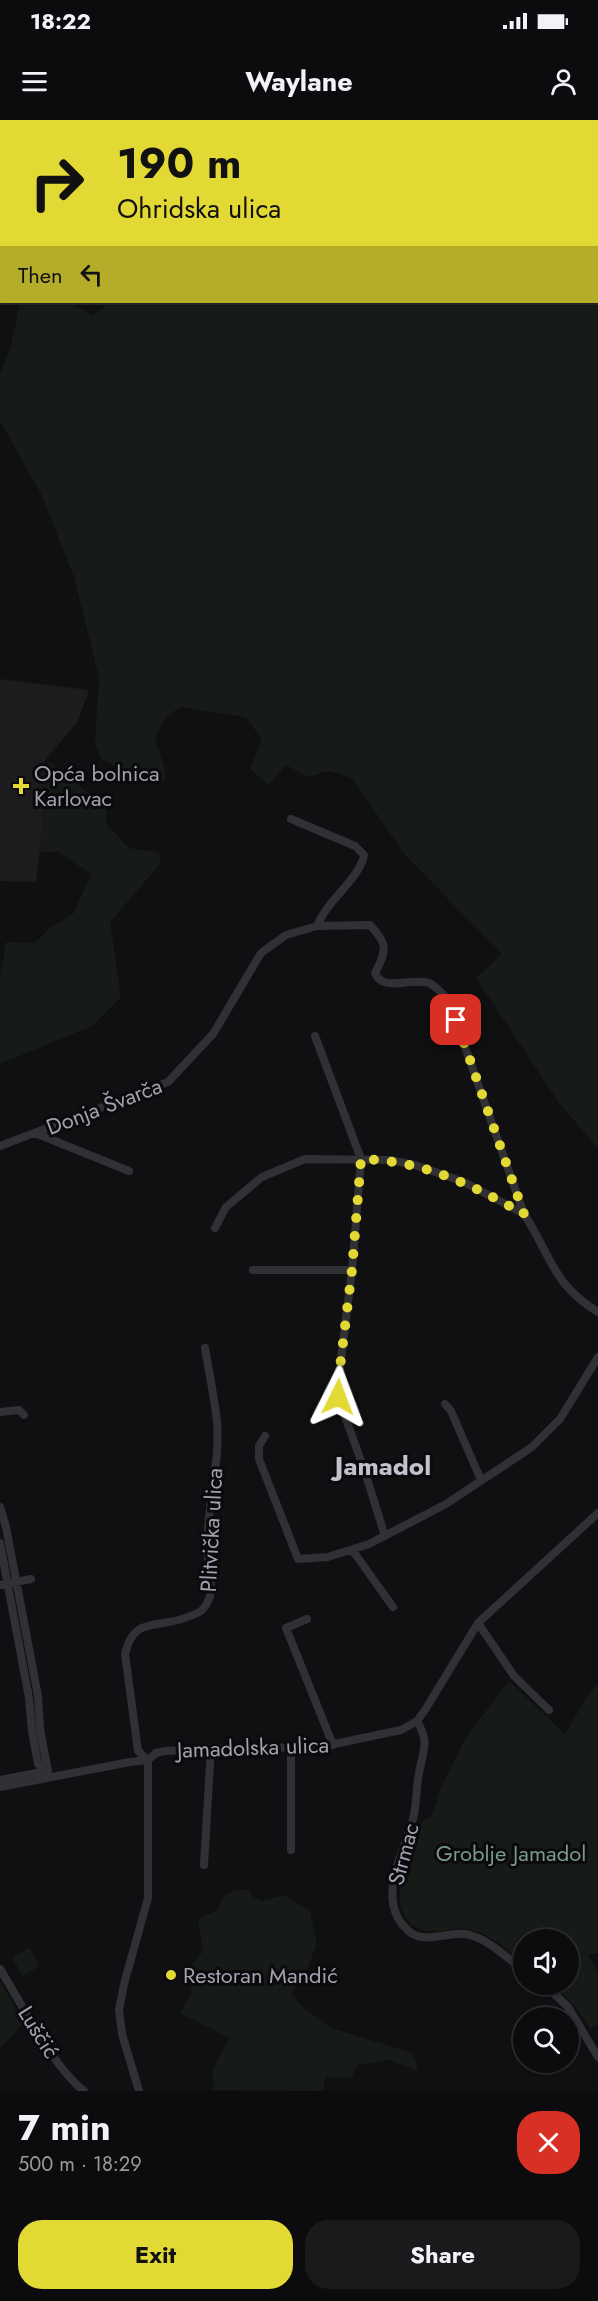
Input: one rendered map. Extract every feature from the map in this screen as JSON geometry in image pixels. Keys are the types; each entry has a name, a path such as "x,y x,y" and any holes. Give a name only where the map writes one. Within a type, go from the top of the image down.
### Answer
{"street":[{"path":"291,819 355,846 364,855 362,866 323,911 317,926"},
{"name":"Donja Švarča","path":"0,1146 168,1082 213,1034 261,953 286,935 317,926 370,925 383,939 384,954 375,973 378,980 386,984 416,980 432,984 448,999 524,1214"},
{"path":"315,1036 361,1159 338,1397 385,1536"},
{"path":"35,1133 129,1172"},
{"path":"215,1228 226,1207 262,1177 305,1159 390,1160 464,1182 524,1214 538,1236 546,1257 558,1277 573,1293 598,1312"},
{"path":"253,1270 352,1270"},
{"name":"Plitvička ulica","path":"148,1760 138,1751 125,1654 128,1639 142,1627 184,1619 201,1611 213,1588 207,1538 208,1512 214,1480 217,1422 205,1348"},
{"path":"265,1436 259,1446 259,1460 298,1559 328,1557 353,1551 446,1504 532,1447 560,1419 598,1357"},
{"path":"445,1404 451,1411 481,1480"},
{"path":"1,1413 19,1410 24,1415"},
{"path":"0,1507 6,1527 38,1696 40,1729 48,1771"},
{"path":"417,1721 478,1623 598,1514"},
{"path":"0,1543 3,1584 29,1698 38,1764 48,1771"},
{"path":"353,1551 393,1607"},
{"path":"3,1584 31,1580"},
{"path":"307,1619 286,1628 333,1745"},
{"path":"478,1623 514,1676 549,1710"},
{"name":"Jamadolska ulica","path":"139,2091 122,2034 119,2010 148,1898 148,1760 156,1753 165,1750 244,1747 315,1748 401,1730 417,1721"},
{"name":"Strmac","path":"417,1721 425,1734 426,1744 413,1817 395,1873 391,1893 393,1909 401,1924 414,1935 465,1934 478,1938 513,1962"},
{"path":"204,1865 210,1748"},
{"path":"291,1749 291,1850"},
{"path":"0,1787 148,1760"},
{"path":"29,1773 38,1764"},
{"path":"0,1780 48,1771 67,1773"},
{"path":"41,1779 48,1771"},
{"name":"Luščić","path":"0,1969 52,2055 67,2075 84,2091"},
{"path":"555,1995 568,2007 598,2057"}],"shaded area":[{"name":"Opća bolnica Karlovac","path":"0,679 89,690 78,721 37,770 46,801 36,882 0,881"}],"green space":[{"path":"20,303 69,303 93,315 110,303 598,303 598,1148 559,1103 476,978 502,954 404,854 352,778 330,771 307,777 286,765 268,785 250,769 262,740 246,717 180,707 166,717 155,738 165,770 165,781 127,773 101,759 95,741 99,678 74,577 41,494 0,421 0,375 11,346"},
{"path":"50,762 106,807 106,823 129,848 159,853 161,863 110,922 121,997 92,1026 0,1064 0,976 6,942 35,943 48,929 73,914 91,874 57,851 40,853 46,801 37,770"},
{"name":"Groblje Jamadol","path":"509,1681 565,1734 588,1695 598,1684 598,1953 588,1955 598,1972 598,2024 591,2029 579,2012 579,2007 575,2007 564,1995 579,1995 579,1929 513,1929 513,1954 497,1942 467,1929 425,1931 420,1929 408,1920 401,1908 402,1879 412,1847 423,1821 432,1816 439,1792 466,1737"},
{"path":"234,1890 250,1890 253,1897 261,1901 285,1895 310,1911 317,1943 307,1970 291,1994 306,2010 331,2028 413,2053 418,2071 389,2060 358,2065 351,2078 326,2077 323,2091 214,2090 212,2070 230,2038 180,2013 191,1993 192,1965 203,1951 198,1919 217,1910 222,1898"},
{"path":"29,1947 40,1966 23,1976 12,1958"},
{"path":"0,1981 24,2022 0,2049"}],"place":[{"name":"Opća bolnica Karlovac","path":"21,786"},
{"name":"Restoran Mandić","path":"171,1975"}],"district":[{"name":"Jamadol","path":"383,1466"}],"route":[{"path":"338,1397 361,1159 390,1160 440,1173 464,1182 524,1214 456,1020"}]}
